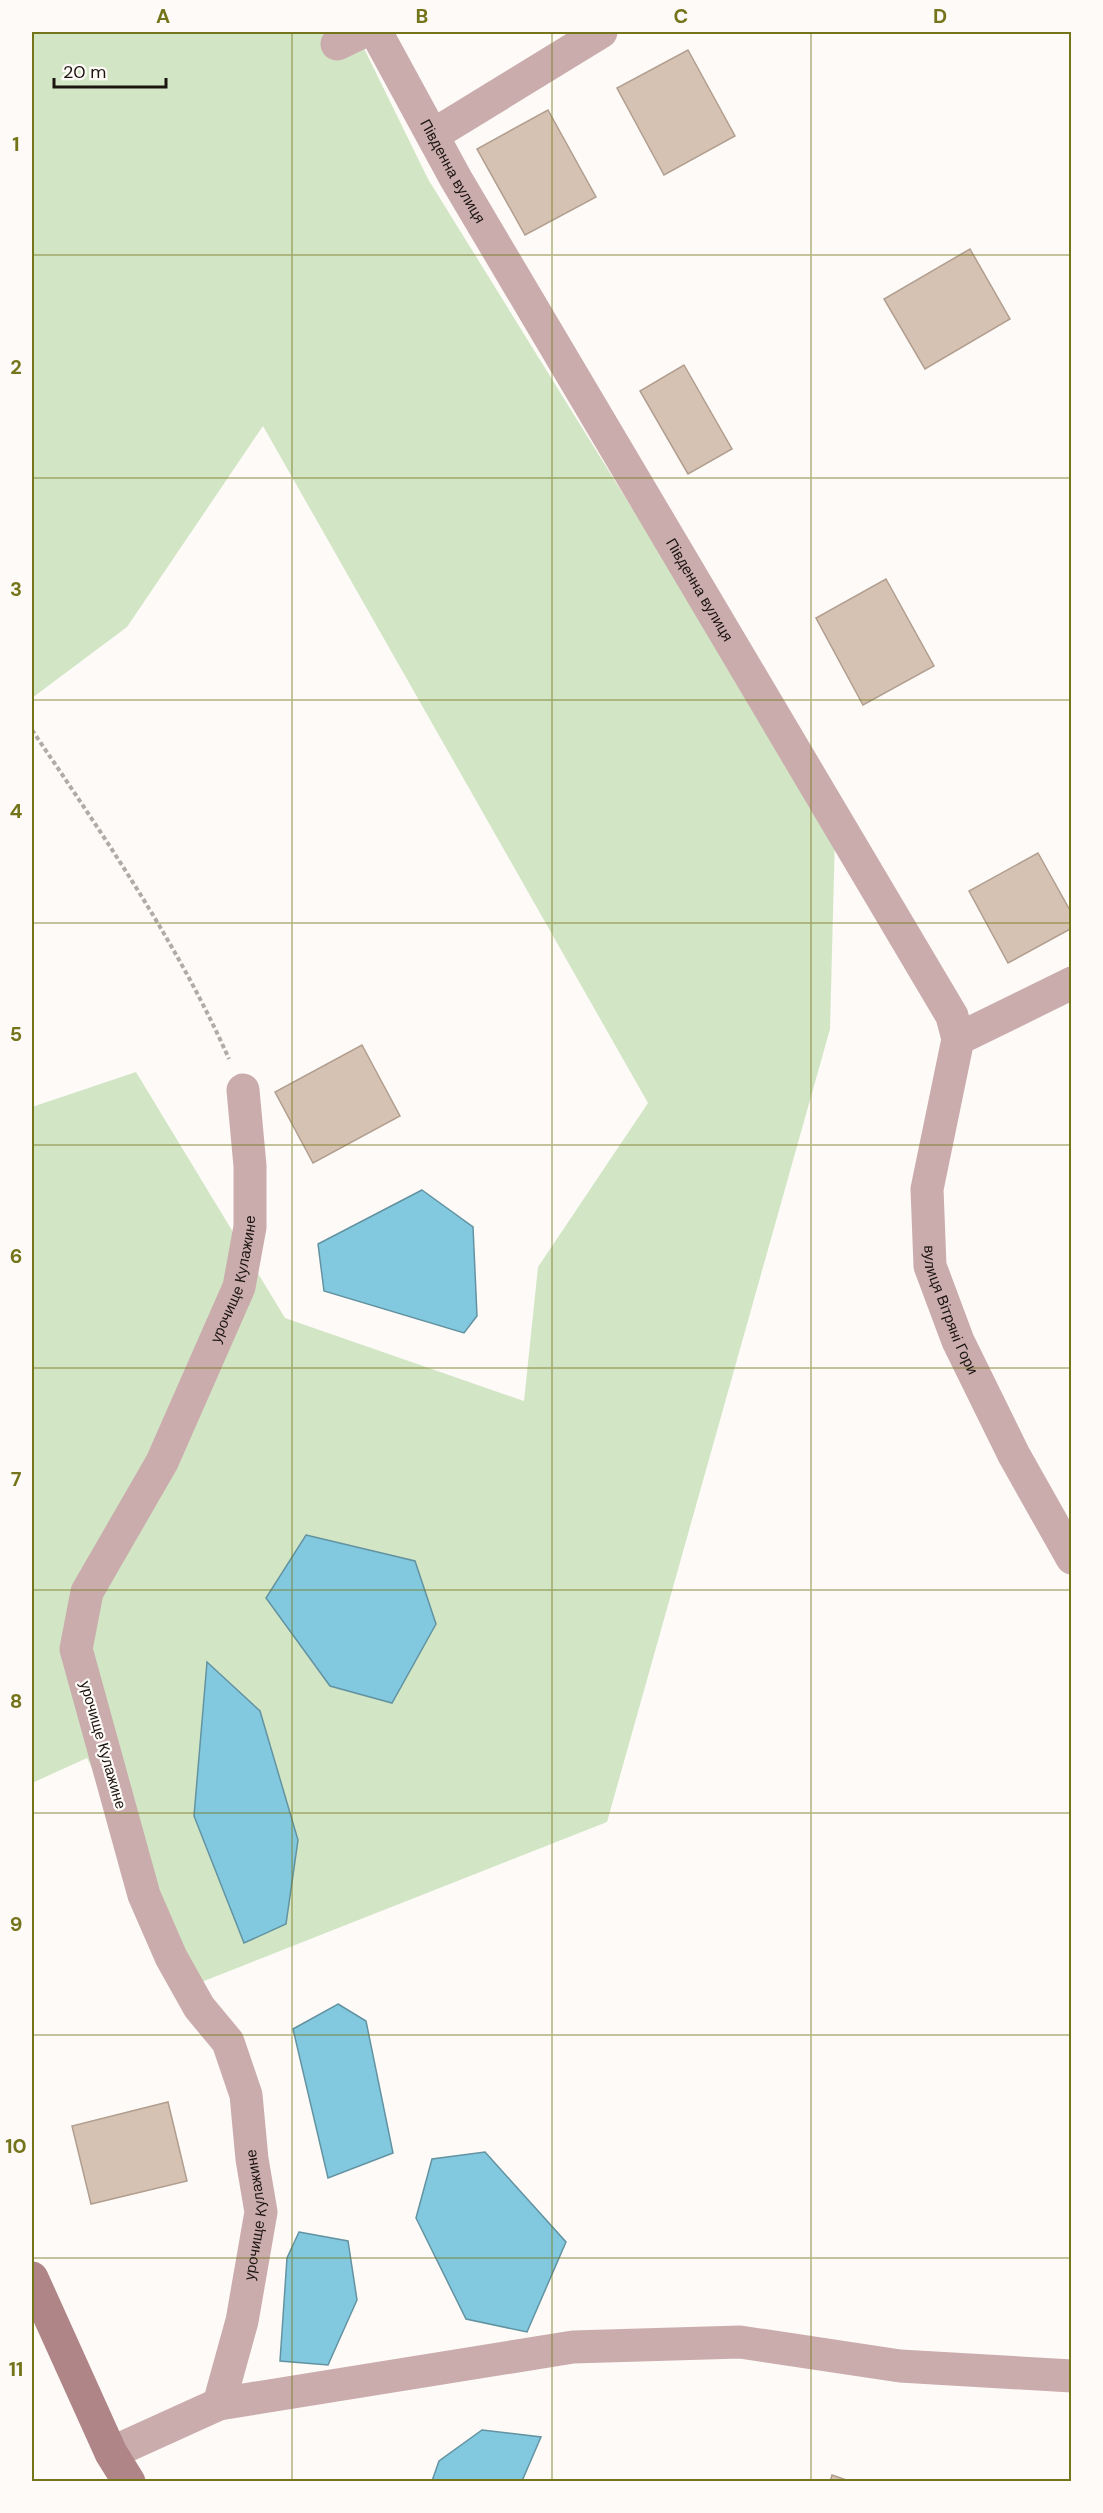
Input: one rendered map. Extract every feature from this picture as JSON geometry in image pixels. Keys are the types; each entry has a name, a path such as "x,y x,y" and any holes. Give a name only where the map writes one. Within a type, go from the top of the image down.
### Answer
{"street":[{"name":"Південна вулиця","path":"376,32 456,179 952,1016 958,1039"},
{"path":"433,135 601,32"},
{"path":"958,1039 1071,983"},
{"name":"вулиця Вітряні Гори","path":"958,1039 927,1189 930,1266 963,1352 1014,1455 1071,1558"},
{"name":"урочище Кулажине","path":"219,2404 242,2321 261,2212 252,2159 246,2095 228,2042 199,2007 171,1958 144,1894 76,1649 87,1592 162,1462 239,1287 250,1227 250,1166 243,1090"},
{"path":"32,2278 111,2453 129,2481"},
{"path":"111,2453 219,2404 573,2347 740,2343 900,2366 1071,2376"}],"path":[{"path":"32,730 86,809 168,941 214,1025 243,1090"}],"green space":[{"path":"32,32 356,32 428,179 835,836 830,1029 607,1822 199,1983 87,1758 32,1783 32,1107 136,1072 285,1318 524,1401 538,1267 648,1103 263,426 127,627 32,698"}],"water":[{"path":"422,1190 473,1227 477,1316 464,1333 324,1291 318,1244"},
{"path":"306,1535 415,1561 436,1624 392,1703 330,1686 266,1598"},
{"path":"207,1662 260,1711 298,1840 286,1924 244,1943 194,1816"},
{"path":"338,2004 366,2021 393,2153 328,2178 293,2029"},
{"path":"485,2152 566,2242 527,2332 466,2319 416,2218 432,2159"},
{"path":"299,2232 348,2241 357,2300 328,2365 280,2361 287,2258"},
{"path":"482,2430 541,2437 522,2481 432,2481 439,2461"}],"building":[{"path":"688,50 735,136 664,175 617,88"},
{"path":"548,110 596,197 525,235 477,149"},
{"path":"970,249 1010,319 925,369 884,299"},
{"path":"684,365 732,449 688,474 640,391"},
{"path":"886,579 934,666 863,705 816,618"},
{"path":"1038,853 1072,914 1072,928 1008,963 969,891"},
{"path":"362,1045 400,1116 313,1163 275,1092"},
{"path":"168,2102 187,2181 91,2204 72,2126"},
{"path":"832,2475 852,2482 830,2482"}]}
